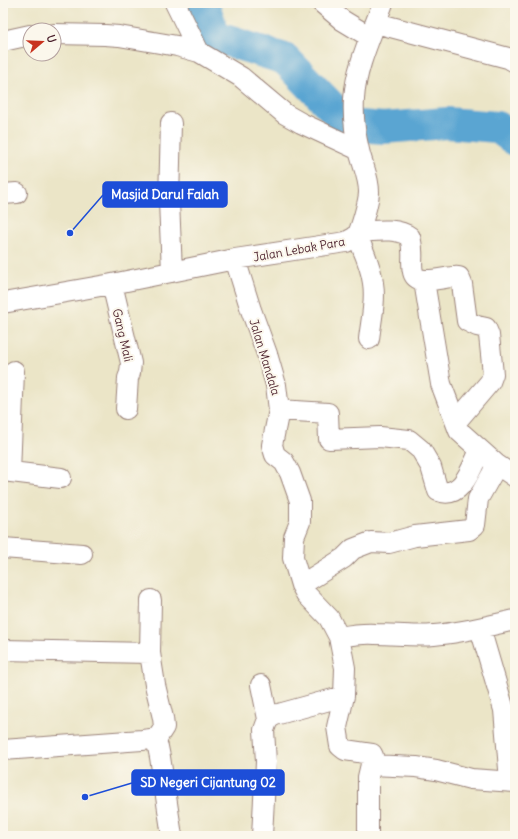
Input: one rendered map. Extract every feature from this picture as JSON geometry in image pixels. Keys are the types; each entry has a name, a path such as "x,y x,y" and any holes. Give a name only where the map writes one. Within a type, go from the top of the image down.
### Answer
{"street":[{"path":"175,3 199,52"},
{"path":"322,3 342,20 373,30 508,58 515,62"},
{"name":"Jalan Lebak Para","path":"3,303 112,284 235,259 346,242 358,234 369,192 368,180 356,132 354,98 357,76 384,3"},
{"path":"62,34 105,34 177,46 199,52 241,78 290,117 336,140 356,132"},
{"path":"3,41 22,37"},
{"path":"171,123 169,201 172,272"},
{"path":"369,339 374,294 373,282 366,255 358,234 383,231 403,232 410,237 413,272 415,277 424,281 454,276 460,277 467,321 477,326 486,328 489,335 493,374 490,382 456,422"},
{"name":"Jalan Mandala","path":"235,259 276,385 279,410 272,445 275,455 284,462 290,473 300,501 300,522 294,537 293,558 301,585 306,594 329,618 339,637 345,668 344,696 337,727 340,746 345,750 372,754 373,758 371,765"},
{"path":"424,281 441,384 459,431 496,464 515,477"},
{"name":"Gang Mali","path":"112,284 131,363 128,378 126,409"},
{"path":"14,371 6,472 61,478"},
{"path":"279,410 328,413 329,439 380,437 409,440 421,450 431,467 438,491 442,492 454,492 459,488 466,478 480,450"},
{"path":"301,585 344,558 353,550 372,542 389,543 415,536 469,530 474,525 478,499 496,464"},
{"path":"3,548 82,554"},
{"path":"151,600 150,653 164,727 156,741 160,757 172,836"},
{"path":"339,637 354,634 409,636 435,635 480,628 515,620"},
{"path":"368,836 367,793 368,777 371,765 416,767 436,770 471,779 513,781 504,710 480,628"},
{"path":"3,650 150,653"},
{"path":"261,685 268,719 264,730 266,762 262,836"},
{"path":"268,719 275,715 344,696"},
{"path":"3,750 151,739 156,741"}],"waterway":[{"path":"203,3 215,37 285,59 349,125 383,128 447,123 497,127 515,140"}],"place":[{"name":"Masjid Darul Falah","path":"70,233"},
{"name":"SD Negeri Cijantung 02","path":"85,797"}]}
